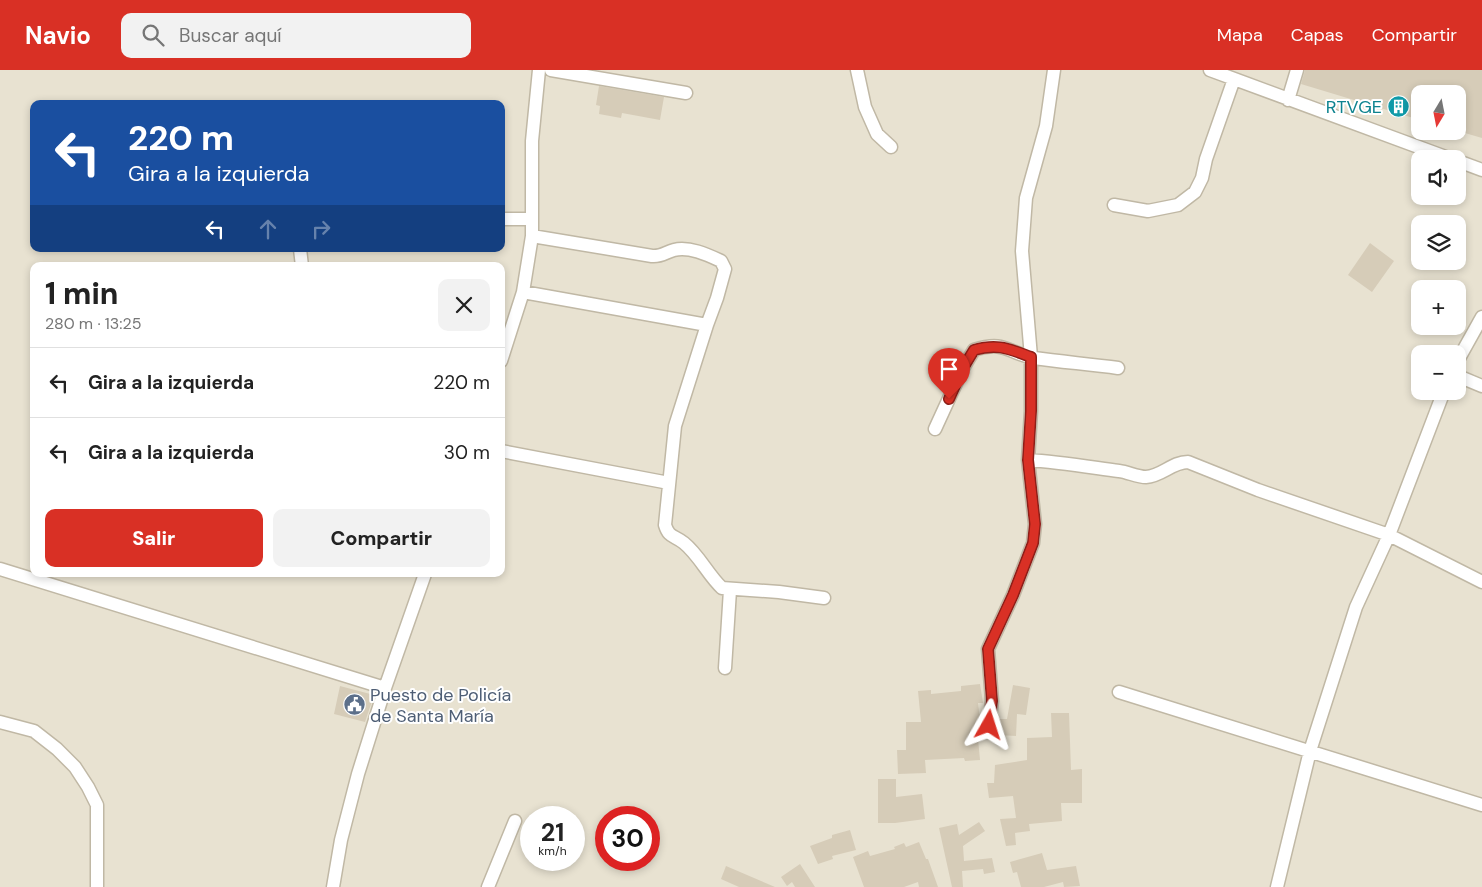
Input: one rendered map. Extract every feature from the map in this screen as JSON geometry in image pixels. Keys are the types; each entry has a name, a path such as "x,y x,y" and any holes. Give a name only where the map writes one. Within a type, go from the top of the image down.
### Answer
{"street":[{"path":"505,348 523,292 532,236 532,141 539,70"},
{"path":"551,70 686,93"},
{"path":"857,70 865,107 876,134 891,147"},
{"path":"989,725 992,701 988,649 1013,595 1033,543 1035,524 1028,460 1031,411 1031,357 1022,251 1030,180 1046,126 1054,70"},
{"path":"1210,70 1426,150"},
{"path":"1288,100 1297,70"},
{"path":"1114,205 1148,211 1178,205 1195,192 1202,178 1206,160 1234,79"},
{"path":"1466,164 1482,170"},
{"path":"505,219 532,219"},
{"path":"532,236 652,256 661,256 678,249 702,253 721,260 725,270 675,426 664,525 667,533 684,543 694,553 712,579 722,588 779,592 824,598"},
{"path":"523,292 707,325"},
{"path":"1466,346 1482,318"},
{"path":"935,429 963,368 974,350 993,346 1006,347 1031,357 1118,368"},
{"path":"1466,379 1482,386"},
{"path":"1277,887 1310,751 1356,607 1389,535 1441,400"},
{"path":"505,452 669,483"},
{"path":"1028,460 1062,462 1144,477 1154,476 1179,462 1188,462 1258,490 1389,535 1482,582"},
{"path":"0,569 385,688"},
{"path":"334,887 341,840 349,808 385,688 424,577"},
{"path":"724,668 730,590"},
{"path":"1119,692 1482,805"},
{"path":"0,722 34,731 57,748 88,787 97,806 97,887"},
{"path":"488,887 515,821"}],"shaded area":[{"path":"0,70 1482,70 1482,887 0,887"}],"building":[{"name":"RTVGE","path":"1305,70 1482,70 1482,138 1466,133 1466,85 1411,85 1411,117 1301,84"},
{"path":"599,86 664,97 660,120 622,113 621,118 599,114 600,106 596,105"},
{"path":"1370,243 1394,261 1372,292 1348,275"},
{"path":"980,684 983,703 978,703 981,727 977,728 980,760 965,761 964,758 925,760 926,773 898,774 897,750 906,750 906,722 921,722 918,691 931,690 931,694 961,691 961,686"},
{"path":"1013,685 1030,688 1026,715 1017,714 1016,736 997,735 998,719 1007,719"},
{"name":"Puesto de Policía de Santa María","path":"340,686 374,695 365,722 334,714"},
{"path":"1051,713 1069,713 1071,770 1082,769 1082,803 1061,803 1062,821 1029,824 1030,831 1015,833 1016,845 1006,846 1000,819 1016,818 1013,796 989,798 987,783 994,783 995,765 1027,760 1027,738 1052,737"},
{"path":"878,779 896,779 896,797 922,794 925,819 878,823"},
{"path":"979,822 985,831 963,846 964,861 992,858 995,872 984,874 983,869 962,871 963,887 952,887 939,828 957,824 959,835"},
{"path":"850,830 856,850 832,856 833,859 818,864 810,846 832,838 832,835"},
{"path":"919,842 926,859 928,859 938,887 919,887 918,882 904,887 864,887 853,857 868,851 870,856 895,849 894,847 904,843 906,847"},
{"path":"1042,853 1047,870 1076,866 1080,886 1064,887 1063,882 1044,887 1021,887 1017,872 1013,873 1010,862"},
{"path":"800,864 815,887 795,887 792,882 787,886 781,877"},
{"path":"726,866 775,887 739,887 721,879"}],"place":[{"name":"RTVGE","path":"1398,107"},
{"name":"Puesto de Policía de Santa María","path":"354,705"}],"route":[{"path":"949,399 963,368 974,350 993,346 1006,347 1031,357 1031,411 1028,460 1035,524 1033,543 1013,595 988,649 992,701 989,725"}]}
